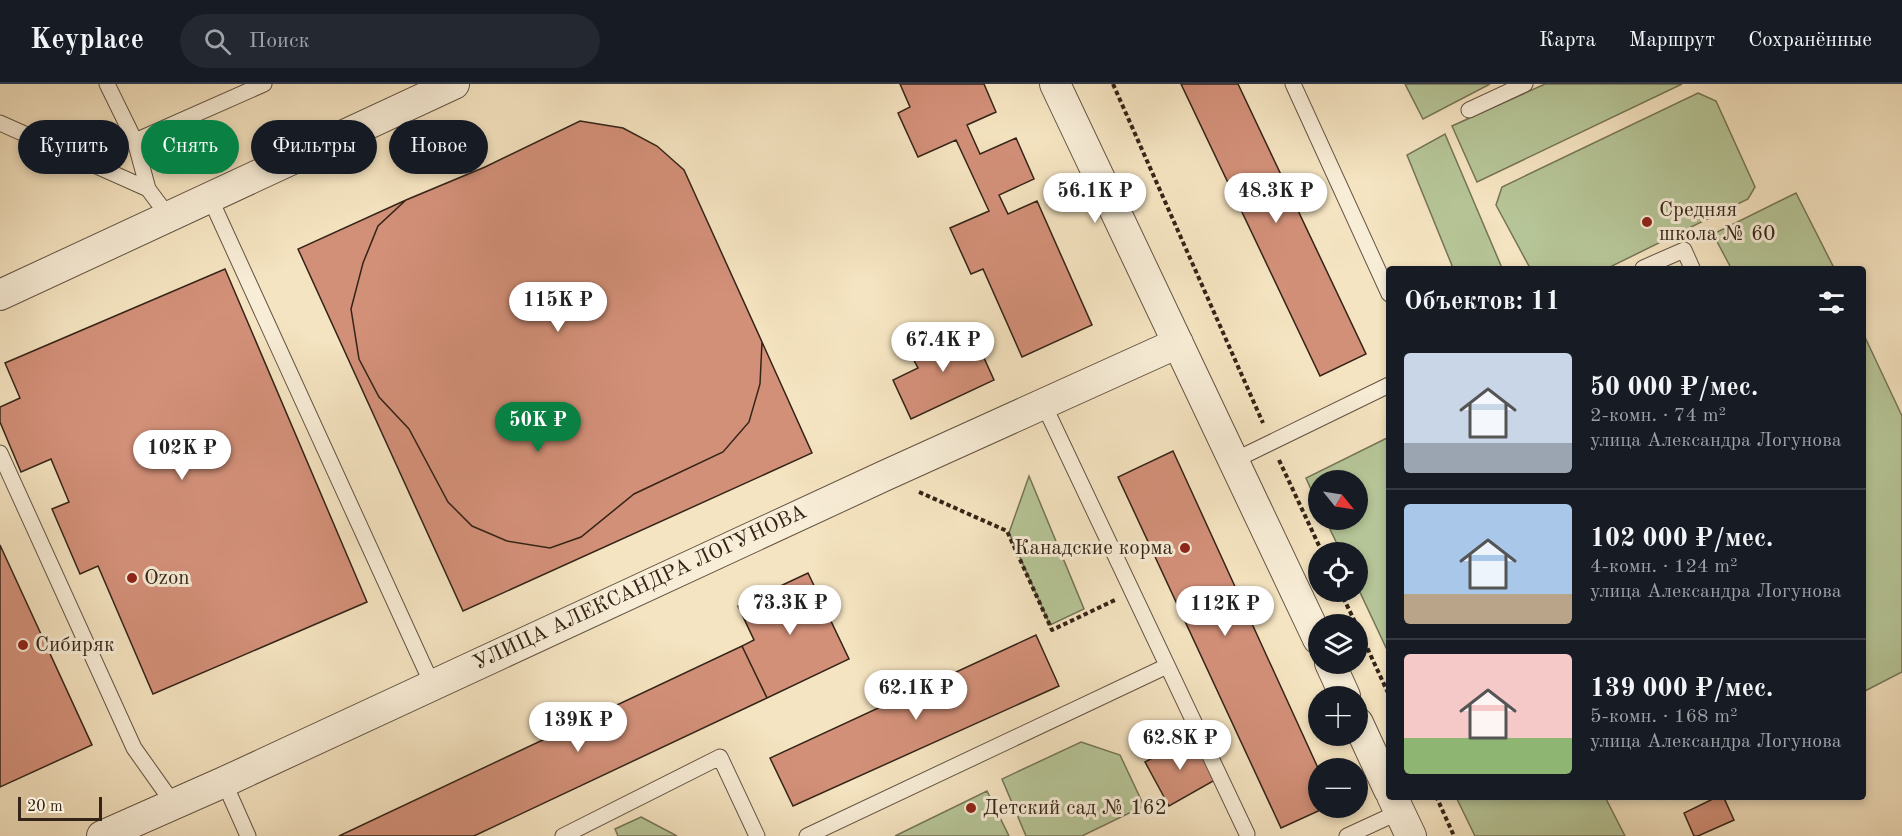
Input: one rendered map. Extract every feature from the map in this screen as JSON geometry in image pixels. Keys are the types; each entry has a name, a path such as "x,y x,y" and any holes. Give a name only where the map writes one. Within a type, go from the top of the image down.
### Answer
{"street":[{"path":"0,296 454,84"},
{"path":"1055,84 1308,617"},
{"name":"УЛИЦА АЛЕКСАНДРА ЛОГУНОВА","path":"102,836 1178,343"},
{"path":"1368,744 1386,783"}],"lane":[{"path":"107,84 135,141 148,189 170,217"},
{"path":"135,141 264,84"},
{"path":"1293,84 1386,287"},
{"path":"1469,110 1525,84"},
{"path":"0,123 148,189"},
{"path":"210,198 432,684"},
{"path":"1648,266 1684,250 1691,266"},
{"path":"1235,460 1386,386"},
{"path":"1043,403 1247,834"},
{"path":"0,453 134,748 173,803"},
{"path":"807,836 1167,666"},
{"path":"562,836 720,757 757,836"},
{"path":"224,782 248,836"},
{"path":"1347,836 1398,809"}],"path":[{"path":"1113,84 1271,443 1317,542"},
{"path":"884,476 1007,531 1052,630 1132,592"},
{"path":"1368,650 1386,689"},
{"path":"1438,800 1454,836"}],"green space":[{"path":"1405,84 1490,84 1423,119"},
{"path":"1545,84 1682,84 1477,182 1452,126"},
{"path":"1698,93 1716,101 1755,187 1748,199 1612,266 1529,266 1496,205 1502,187"},
{"path":"1445,134 1501,266 1452,266 1407,155"},
{"path":"1796,193 1833,266 1730,266 1713,234"},
{"path":"1866,339 1902,416 1902,672 1866,690"},
{"path":"1386,438 1386,648 1365,602 1368,602 1368,542 1336,542 1330,530 1368,530 1368,470 1322,470"},
{"path":"1029,476 1084,609 1050,625 1009,533"},
{"path":"1081,742 1120,755 1144,806 1082,836 1026,836 1002,779"},
{"name":"Детский сад № 162","path":"987,791 1009,836 895,836"},
{"path":"1457,800 1607,800 1625,836 1475,836"},
{"path":"641,817 677,836 618,836 615,829"}],"building":[{"path":"900,84 984,84 996,112 967,125 980,154 1016,138 1034,179 999,195 1008,214 1037,201 1092,325 1022,357 983,269 971,274 950,228 989,211 956,140 918,157 898,113 910,107"},
{"path":"1181,84 1238,84 1366,354 1320,376"},
{"path":"580,121 623,128 657,146 684,170 762,342 760,384 749,422 723,452 634,494 581,537 550,548 507,541 472,526 448,502 409,429 379,397 359,359 351,309 363,263 378,226 406,200 468,174 488,174 488,166"},
{"path":"406,200 378,226 363,263 351,309 359,359 379,397 409,429 448,502 472,526 507,541 550,548 581,537 634,494 723,452 749,422 760,384 762,342 812,453 463,611 298,249"},
{"path":"225,269 367,602 153,694 98,566 80,574 52,509 69,502 51,459 21,472 0,422 0,407 20,398 5,363"},
{"path":"969,325 994,380 911,419 893,380 918,368 910,353"},
{"path":"1173,451 1313,758 1308,758 1308,816 1281,828 1118,477"},
{"name":"Сибиряк","path":"0,545 92,745 0,787"},
{"path":"808,573 849,659 767,698 742,646 754,640 738,606"},
{"path":"1036,635 1059,686 793,806 770,758"},
{"path":"742,646 767,698 474,836 339,836"},
{"path":"1191,736 1215,780 1169,806 1145,762"},
{"path":"1711,800 1725,800 1734,820 1694,836 1684,813"}],"place":[{"name":"Средняя школа № 60","path":"1647,222"},
{"name":"Канадские корма","path":"1185,548"},
{"name":"Ozon","path":"132,578"},
{"name":"Сибиряк","path":"23,645"},
{"name":"Детский сад № 162","path":"971,808"}]}
